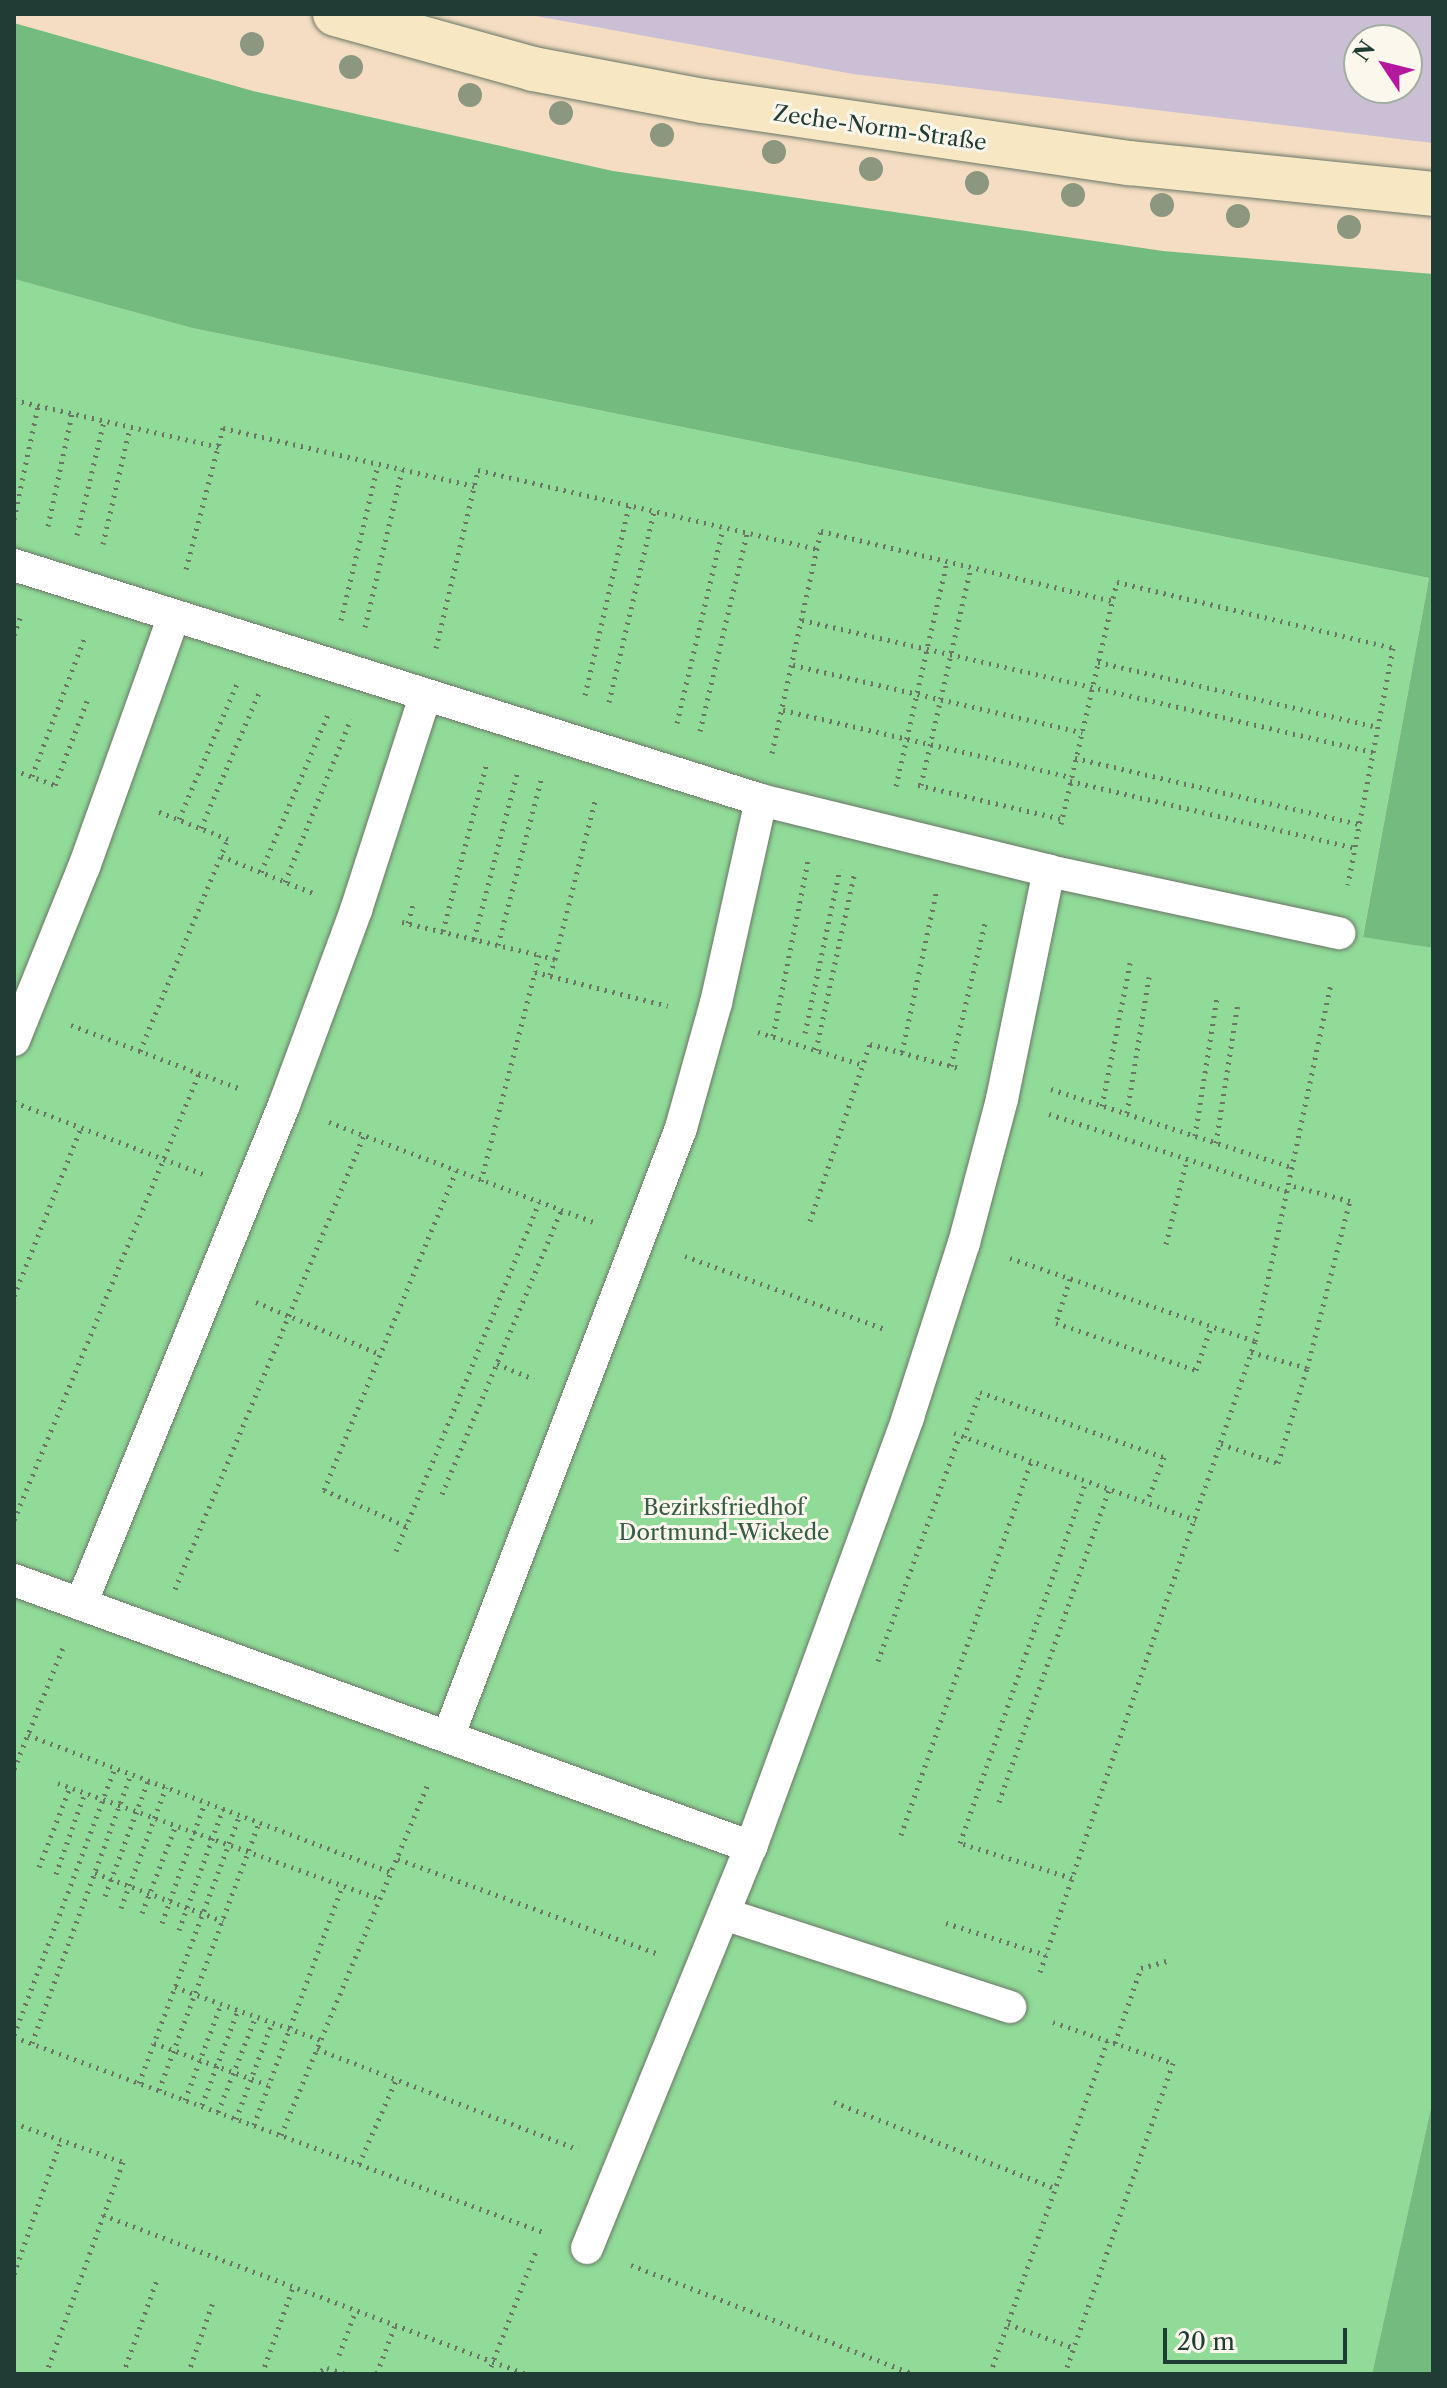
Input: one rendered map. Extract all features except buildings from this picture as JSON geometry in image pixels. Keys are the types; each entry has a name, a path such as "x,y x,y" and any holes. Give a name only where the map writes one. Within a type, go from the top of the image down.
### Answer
{"main road":[{"name":"Zeche-Norm-Straße","path":"335,14 533,69 703,101 1130,163 1433,194"}],"lane":[{"path":"62,581 761,800 1000,860 1339,933"},
{"path":"14,1040 111,792 173,618"},
{"path":"81,1604 284,1105 356,910 425,697"},
{"path":"448,1737 681,1128 716,1003 761,800"},
{"path":"587,2248 751,1847 908,1417 964,1243 1006,1085 1049,871"},
{"path":"14,1580 751,1847"},
{"path":"724,1914 1010,2007"}],"path":[{"path":"14,408 15,401 219,447"},
{"path":"14,520 38,406"},
{"path":"32,776 62,581 72,414"},
{"path":"62,581 104,421"},
{"path":"62,581 130,427"},
{"path":"173,618 223,428 474,486"},
{"path":"261,872 349,673 378,465"},
{"path":"285,882 349,673 402,470"},
{"path":"425,697 478,470 817,549"},
{"path":"535,972 550,975 555,959 572,742 629,505"},
{"path":"498,945 654,511"},
{"path":"677,775 723,528"},
{"path":"761,800 821,531 1112,601"},
{"path":"677,775 747,533"},
{"path":"805,1033 906,738 947,561"},
{"path":"816,1050 877,829 931,745 971,567"},
{"path":"1049,871 1117,582 1393,648 1351,868"},
{"path":"802,620 1373,752"},
{"path":"179,819 266,647"},
{"path":"201,828 266,647"},
{"path":"1098,662 1378,727"},
{"path":"793,665 1082,732"},
{"path":"783,710 1355,848"},
{"path":"443,931 498,719"},
{"path":"474,939 572,742"},
{"path":"1075,758 1359,824"},
{"path":"111,792 228,839 140,1051"},
{"path":"773,1036 818,815"},
{"path":"902,1052 946,846"},
{"path":"951,1066 1000,860"},
{"path":"1036,1983 1255,1341 1294,1168 1339,933"},
{"path":"481,1181 539,955 555,959"},
{"path":"1102,1106 1130,963"},
{"path":"1127,1113 1149,977"},
{"path":"1195,1136 1217,997"},
{"path":"1216,1143 1238,1002"},
{"path":"26,1008 481,1181 931,1346"},
{"path":"810,1221 870,1044 1006,1085 1187,1159 1289,1188 1350,1201 1307,1368 1278,1463 1221,1444"},
{"path":"14,1520 199,1073"},
{"path":"1006,1085 1127,1113 1294,1168"},
{"path":"14,1102 249,1192"},
{"path":"14,1296 81,1128"},
{"path":"187,1561 364,1136"},
{"path":"1166,1244 1187,1159"},
{"path":"406,1526 324,1490 456,1171"},
{"path":"396,1551 539,1202"},
{"path":"442,1494 561,1210"},
{"path":"964,1243 1255,1341"},
{"path":"1070,1279 1056,1323 1070,1328 1196,1370 1211,1327"},
{"path":"211,1283 380,1354"},
{"path":"1251,1352 1307,1368"},
{"path":"878,1661 980,1392 1164,1457 1147,1502"},
{"path":"908,1417 1196,1520"},
{"path":"901,1835 1031,1461"},
{"path":"1072,1878 960,1843 1086,1481"},
{"path":"999,1802 1109,1489"},
{"path":"14,1769 81,1604"},
{"path":"28,1735 393,1873"},
{"path":"281,2135 448,1737"},
{"path":"115,1768 14,2036 587,2248 914,2374"},
{"path":"32,2043 131,1774"},
{"path":"105,1896 148,1780"},
{"path":"58,1783 381,1899"},
{"path":"39,1867 70,1787"},
{"path":"121,1908 166,1787"},
{"path":"56,1874 85,1792"},
{"path":"162,1923 205,1802"},
{"path":"179,1930 223,1809"},
{"path":"139,2083 240,1815"},
{"path":"159,2090 259,1823"},
{"path":"142,1913 176,1825"},
{"path":"398,1859 702,1970"},
{"path":"95,1873 223,1921"},
{"path":"254,2125 343,1885"},
{"path":"946,1923 1046,1955"},
{"path":"1115,2043 1141,1968 1167,1961"},
{"path":"175,1987 321,2040"},
{"path":"185,2100 221,2004"},
{"path":"202,2105 238,2010"},
{"path":"218,2112 256,2016"},
{"path":"236,2119 272,2023"},
{"path":"990,2374 1107,2041 1173,2063 1065,2374"},
{"path":"154,2043 268,2085"},
{"path":"317,2049 621,2166"},
{"path":"359,2164 396,2080"},
{"path":"834,2102 1055,2188"},
{"path":"14,2123 123,2162 46,2374"},
{"path":"14,2274 61,2140"},
{"path":"103,2215 527,2374"},
{"path":"488,2374 543,2232"},
{"path":"123,2374 158,2277"},
{"path":"262,2374 293,2287"},
{"path":"188,2374 214,2299"},
{"path":"339,2355 356,2310"},
{"path":"377,2373 395,2324"},
{"path":"1008,2324 1074,2348"},
{"path":"314,2374 327,2368 345,2374"}],"shaded area":[{"path":"525,14 1433,14 1433,143 853,74"}],"green space":[{"path":"14,23 253,91 613,171 1163,251 1433,274 1433,948 1363,937 1429,578 192,328 14,279"},
{"name":"Bezirksfriedhof Dortmund-Wickede","path":"14,279 192,328 1429,578 1363,936 1433,948 1433,2099 1372,2374 14,2374"},
{"path":"1433,2099 1433,2374 1372,2374"}]}
